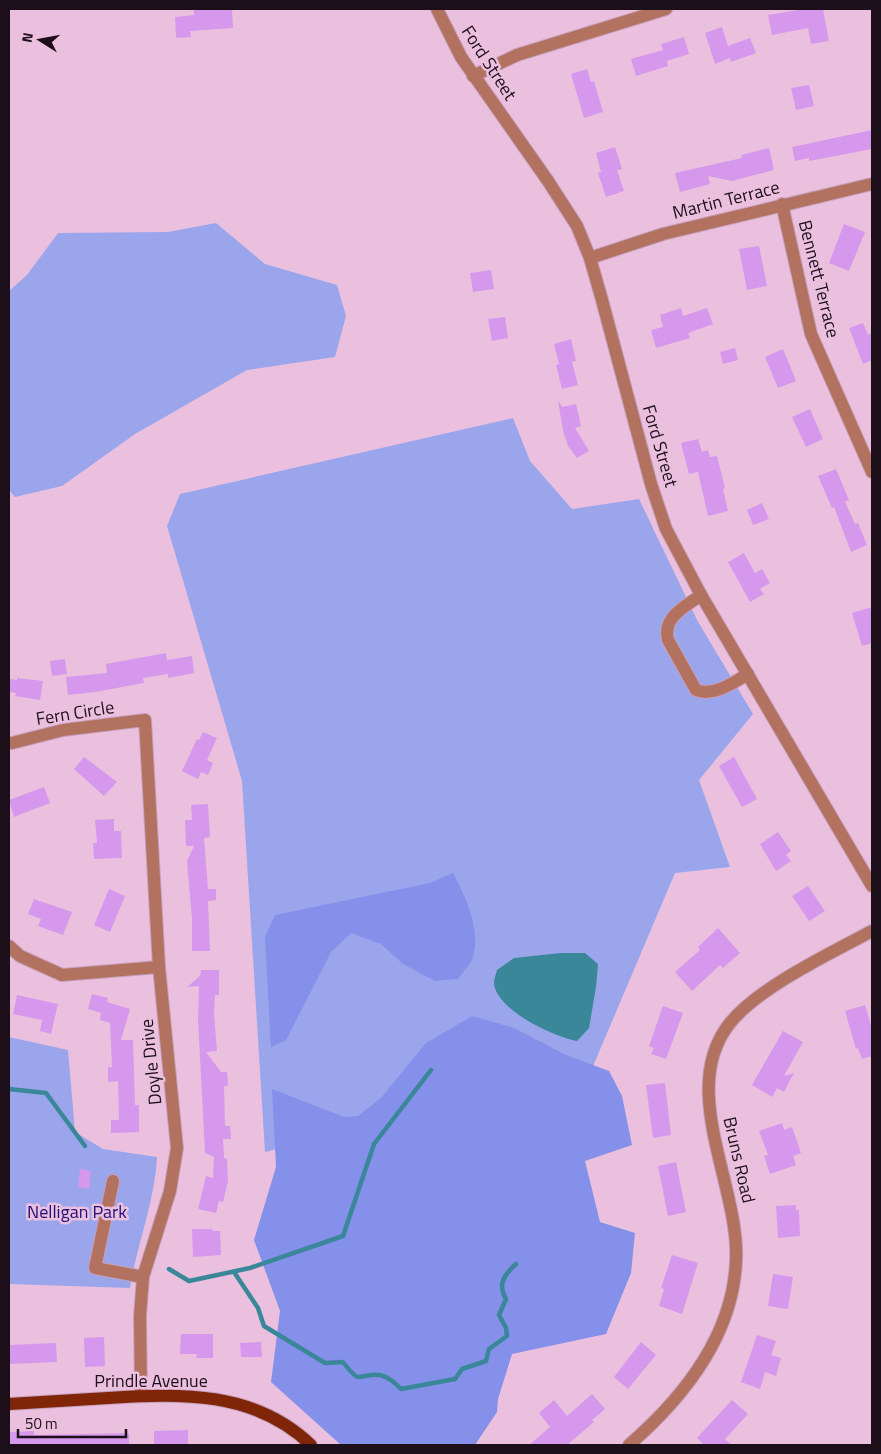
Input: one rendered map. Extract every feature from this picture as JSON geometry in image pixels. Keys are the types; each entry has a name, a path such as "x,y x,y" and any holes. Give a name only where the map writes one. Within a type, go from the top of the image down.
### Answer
{"main road":[{"name":"Prindle Avenue","path":"9,1404 141,1396 193,1395 238,1403 280,1422 311,1445"}],"street":[{"name":"Ford Street","path":"437,9 451,40 473,76 558,195 576,226 590,258 651,484 666,529 701,595 872,886"},
{"path":"473,76 525,53 666,9"},
{"name":"Martin Terrace","path":"590,258 663,234 872,184"},
{"name":"Bennett Terrace","path":"782,204 811,334 872,472"},
{"path":"701,595 671,618 666,633 696,690 704,693 713,691 748,674"},
{"name":"Fern Circle","path":"12,742 63,730 145,720"},
{"name":"Doyle Drive","path":"141,1396 140,1316 143,1277 170,1191 177,1148 159,967 145,720"},
{"name":"Bruns Road","path":"629,1445 678,1398 701,1367 718,1332 730,1296 736,1261 734,1214 708,1100 712,1060 720,1038 730,1023 745,1008 793,974 872,931"},
{"path":"9,946 20,956 62,975 159,967"},
{"path":"113,1181 95,1268 143,1277"}],"green space":[{"path":"216,223 265,264 337,285 346,316 335,357 247,370 135,434 62,486 15,497 9,490 9,291 27,275 58,233 168,232"},
{"path":"513,418 530,461 572,509 639,499 697,620 753,714 699,780 730,867 675,873 588,1078 528,1084 265,1152 242,781 167,526 180,494"},
{"name":"Nelligan Park","path":"9,1037 68,1050 75,1132 103,1149 157,1157 153,1190 130,1288 9,1284"}],"shaded area":[{"path":"453,873 471,915 475,938 472,960 458,979 435,981 403,964 381,944 351,933 331,952 286,1040 271,1047 265,937 275,915 430,883"},
{"path":"561,953 585,953 598,964 589,1028 577,1041 541,1028 514,1011 497,992 494,982 497,970 514,958"},
{"path":"472,1016 514,1028 566,1055 609,1071 622,1096 632,1145 585,1161 600,1222 635,1233 631,1273 606,1334 512,1354 498,1399 497,1412 475,1445 341,1445 271,1382 280,1311 254,1240 276,1167 272,1089 344,1117 358,1116 381,1098 426,1043"}],"building":[{"path":"194,9 232,9 233,28 190,31 191,37 176,38 175,17 194,15"},
{"path":"804,9 823,9 829,41 811,44 808,28 772,35 768,15"},
{"path":"722,27 728,46 750,38 756,53 731,62 730,58 715,64 705,33"},
{"path":"684,37 689,54 667,61 668,66 636,76 631,59 663,50 661,44"},
{"path":"587,69 591,82 594,81 603,112 584,118 571,74"},
{"path":"809,85 814,106 796,110 791,88"},
{"path":"872,130 872,149 809,161 809,158 795,161 792,147"},
{"path":"615,147 622,169 617,170 624,191 606,197 598,173 601,172 596,153"},
{"path":"769,148 774,170 732,181 708,176 710,184 680,192 675,173 742,158 741,155"},
{"path":"844,224 865,232 849,271 829,263"},
{"path":"759,246 767,286 747,290 739,249"},
{"path":"491,270 494,289 473,292 470,273"},
{"path":"681,308 683,316 707,308 713,324 688,333 690,338 656,348 651,330 663,327 660,315"},
{"path":"505,317 508,338 492,341 488,319"},
{"path":"863,323 868,335 872,333 872,360 863,364 849,328"},
{"path":"571,339 576,361 572,362 578,385 562,389 556,365 559,364 554,344"},
{"path":"735,348 738,360 723,364 720,352"},
{"path":"783,349 796,381 778,388 765,357"},
{"path":"558,400 562,407 576,404 581,426 575,428 589,451 577,458 568,446 563,431"},
{"path":"810,409 823,439 806,447 792,417"},
{"path":"698,439 702,452 708,450 710,457 717,456 725,488 723,489 728,511 708,516 698,472 689,474 681,443"},
{"path":"836,469 849,500 845,502 855,524 858,523 867,545 851,552 834,507 832,508 818,476"},
{"path":"762,503 769,519 753,525 747,510"},
{"path":"744,553 755,573 762,569 770,583 760,589 764,594 750,602 728,562"},
{"path":"872,607 872,643 862,646 852,613"},
{"path":"166,653 167,660 192,656 194,673 168,678 168,674 143,678 144,683 68,695 66,677 107,673 106,664"},
{"path":"65,659 67,674 52,676 50,661"},
{"path":"17,678 43,681 40,700 15,696 16,693 9,692 9,679 17,680"},
{"path":"203,732 217,738 207,760 213,763 208,775 201,772 198,779 182,771 197,739 199,740"},
{"path":"84,757 117,782 104,796 74,769"},
{"path":"734,757 757,799 742,807 719,766"},
{"path":"44,787 50,803 14,817 9,800"},
{"path":"208,804 210,837 204,838 208,889 216,889 216,900 208,901 210,951 192,951 192,919 187,861 194,846 186,846 185,820 192,820 191,805"},
{"path":"114,819 114,831 121,831 122,858 94,859 93,843 97,843 95,820"},
{"path":"778,832 791,851 786,855 791,861 776,871 760,844"},
{"path":"808,886 825,911 809,921 792,896"},
{"path":"109,889 125,896 110,932 94,925"},
{"path":"34,899 72,912 63,935 38,926 41,919 28,914"},
{"path":"718,928 740,953 723,968 720,965 692,991 675,972 700,950 698,947"},
{"path":"201,970 219,970 219,995 215,995 214,1014 217,1051 206,1052 221,1072 227,1072 228,1086 224,1086 225,1126 230,1126 231,1139 223,1139 224,1158 227,1159 228,1181 223,1202 219,1201 216,1213 198,1209 206,1176 213,1178 214,1157 205,1153 198,1019 199,986 187,987 200,976"},
{"path":"92,994 108,998 107,1002 130,1009 121,1040 133,1040 135,1105 139,1105 139,1132 111,1133 111,1120 119,1120 118,1081 108,1082 108,1067 112,1067 110,1023 100,1020 101,1013 88,1009"},
{"path":"17,995 58,1004 51,1034 40,1031 42,1020 13,1014"},
{"path":"865,1005 872,1029 872,1056 862,1059 858,1048 856,1049 845,1011"},
{"path":"663,1006 683,1013 666,1059 651,1054 654,1048 649,1046"},
{"path":"783,1031 803,1042 784,1076 794,1073 784,1092 777,1088 772,1097 752,1085"},
{"path":"665,1083 671,1135 653,1138 646,1085"},
{"path":"782,1123 784,1130 792,1127 801,1153 793,1156 796,1165 770,1174 764,1156 768,1155 759,1131"},
{"path":"676,1162 686,1212 668,1216 658,1166"},
{"path":"80,1169 91,1171 89,1189 78,1187"},
{"path":"796,1205 796,1210 799,1210 800,1236 778,1238 776,1206"},
{"path":"192,1229 220,1231 221,1255 193,1257"},
{"path":"672,1255 698,1263 682,1314 659,1306 664,1289 661,1288"},
{"path":"773,1274 793,1277 788,1309 768,1306"},
{"path":"181,1334 213,1334 213,1358 196,1358 197,1354 180,1354"},
{"path":"757,1335 776,1341 771,1355 781,1358 776,1376 765,1372 760,1389 741,1382"},
{"path":"104,1337 105,1366 85,1367 84,1338"},
{"path":"261,1342 262,1357 241,1357 240,1343"},
{"path":"641,1342 656,1355 628,1389 614,1377"},
{"path":"56,1343 57,1362 9,1364 9,1345"},
{"path":"592,1394 605,1409 592,1420 594,1422 567,1445 529,1445 550,1427 539,1413 554,1400 567,1416"},
{"path":"732,1400 748,1414 725,1439 732,1445 704,1445 697,1438"},
{"path":"188,1430 188,1445 154,1445 154,1431"},
{"path":"34,1431 34,1435 129,1433 129,1445 9,1445 9,1432"}],"waterway":[{"path":"169,1269 189,1281 250,1268 343,1236 374,1144 431,1070"},
{"path":"9,1089 46,1093 85,1146"},
{"path":"234,1272 258,1308 264,1326 325,1363 343,1362 357,1377 380,1375 394,1382 401,1389 455,1379 462,1369 486,1361 489,1349 507,1336 506,1328 499,1315 506,1299 503,1294 502,1284 516,1264"}]}
